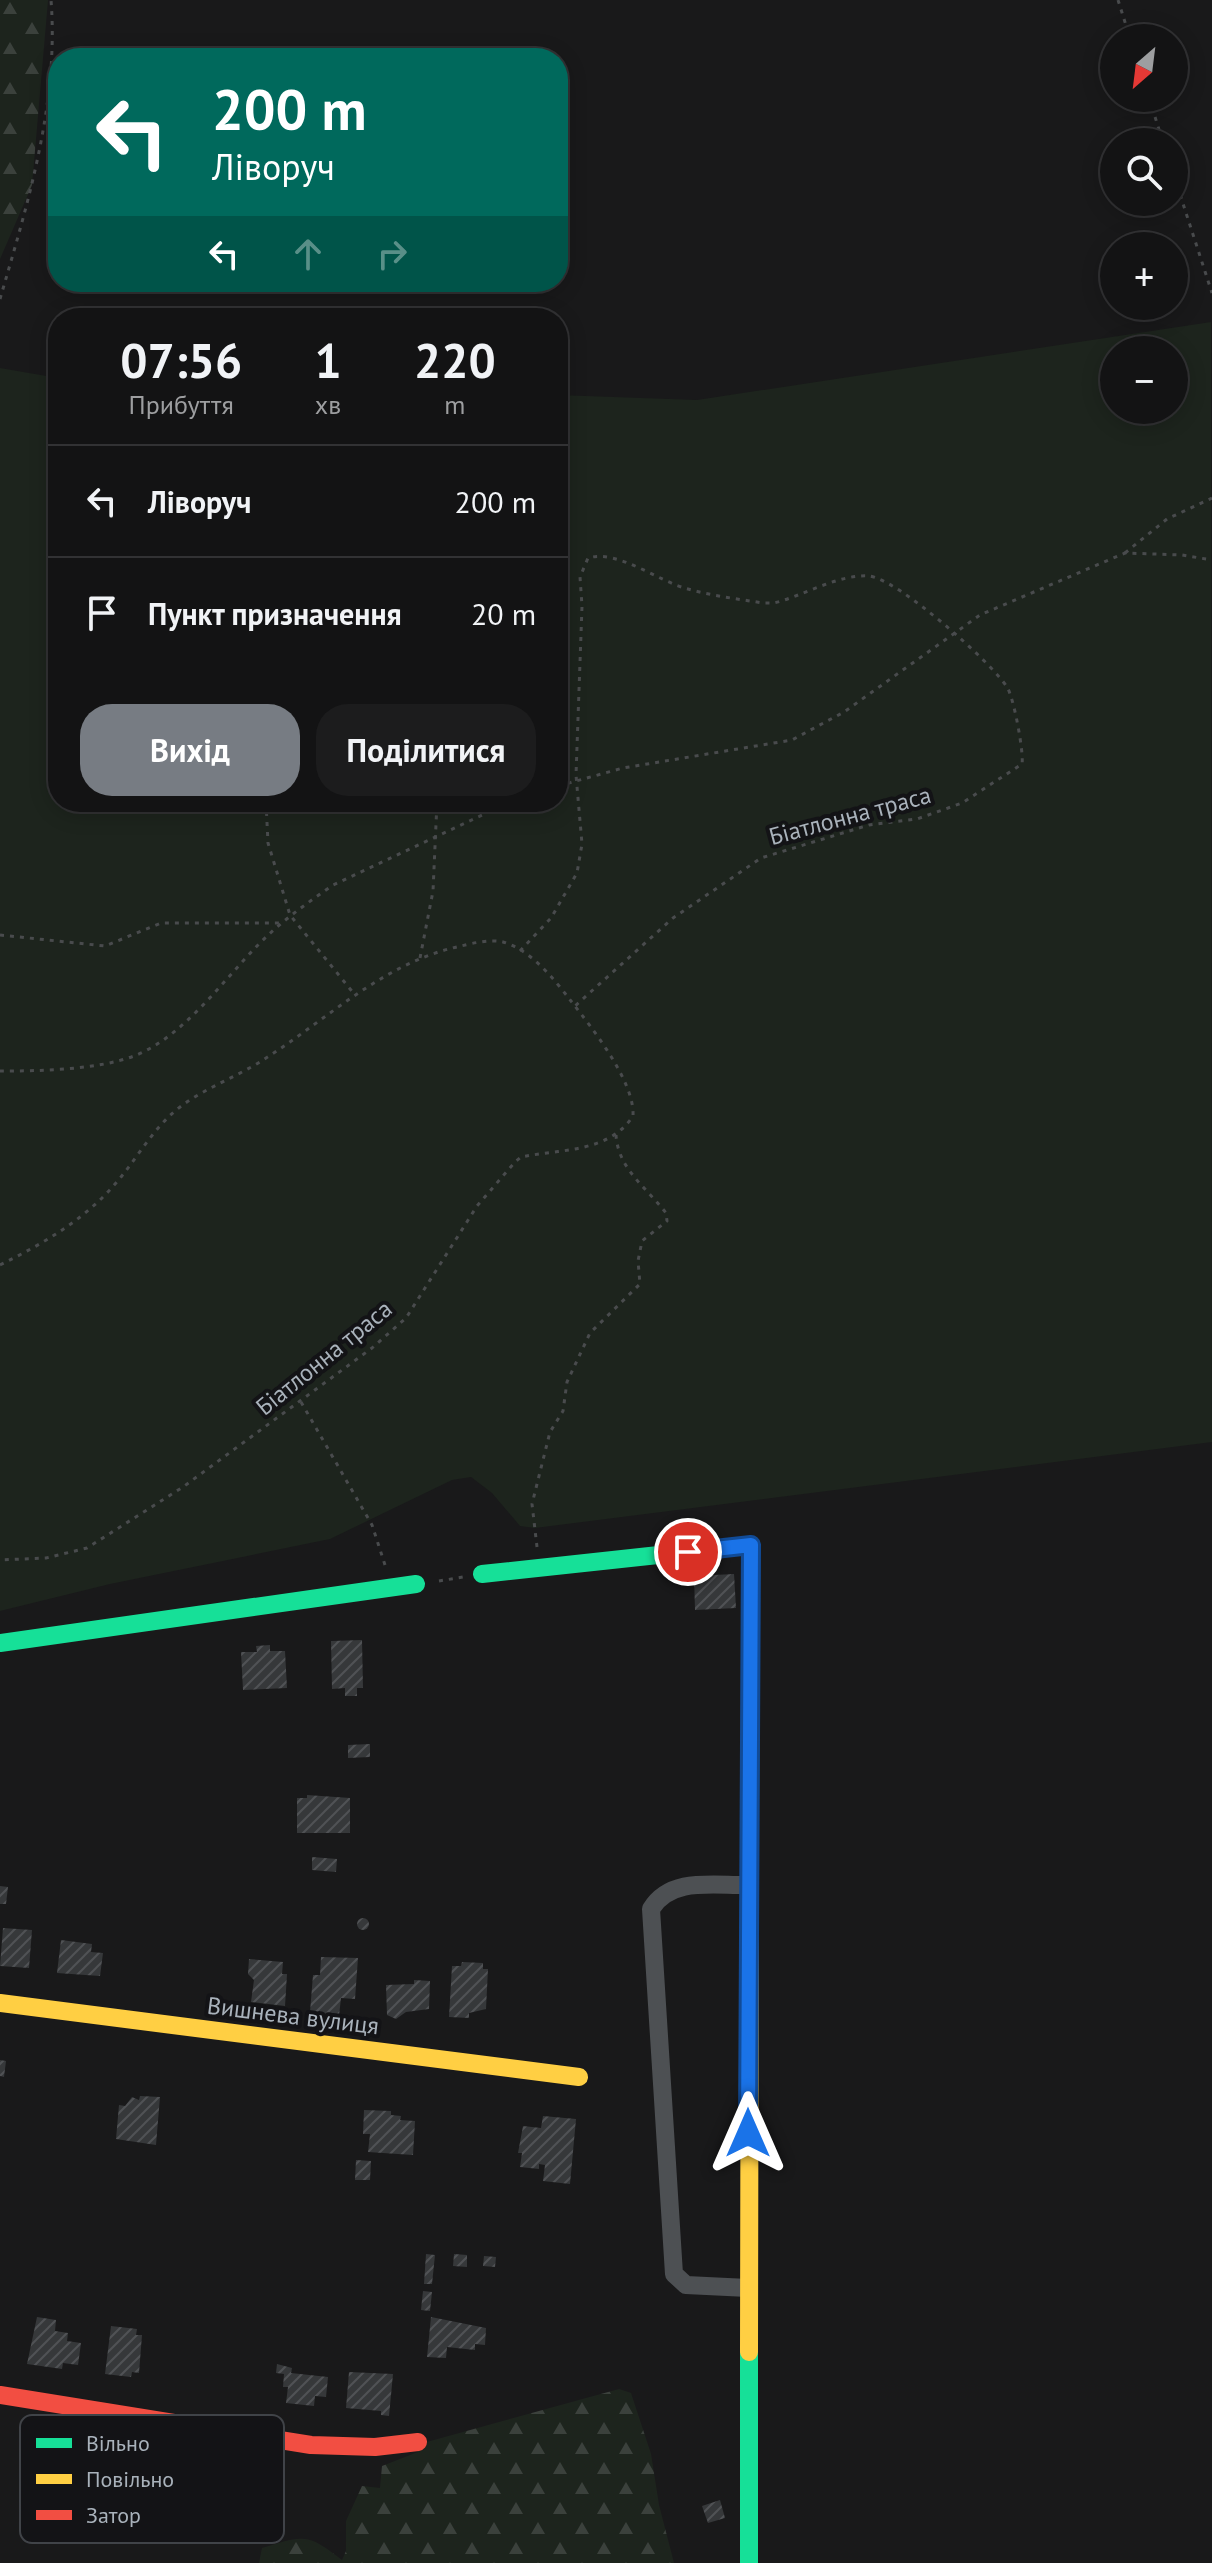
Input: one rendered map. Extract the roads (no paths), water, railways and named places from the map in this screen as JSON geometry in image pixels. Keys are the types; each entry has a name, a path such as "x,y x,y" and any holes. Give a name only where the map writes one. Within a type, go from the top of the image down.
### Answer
{"street":[{"path":"482,1574 751,1545 749,2563"},
{"path":"0,1643 416,1584"},
{"path":"748,2288 686,2285 674,2274 651,1909 660,1895 676,1887 750,1885"},
{"name":"Вишнева вулиця","path":"0,2003 579,2077"},
{"path":"0,2395 124,2415"},
{"path":"284,2441 311,2445 375,2447 418,2442"}]}
